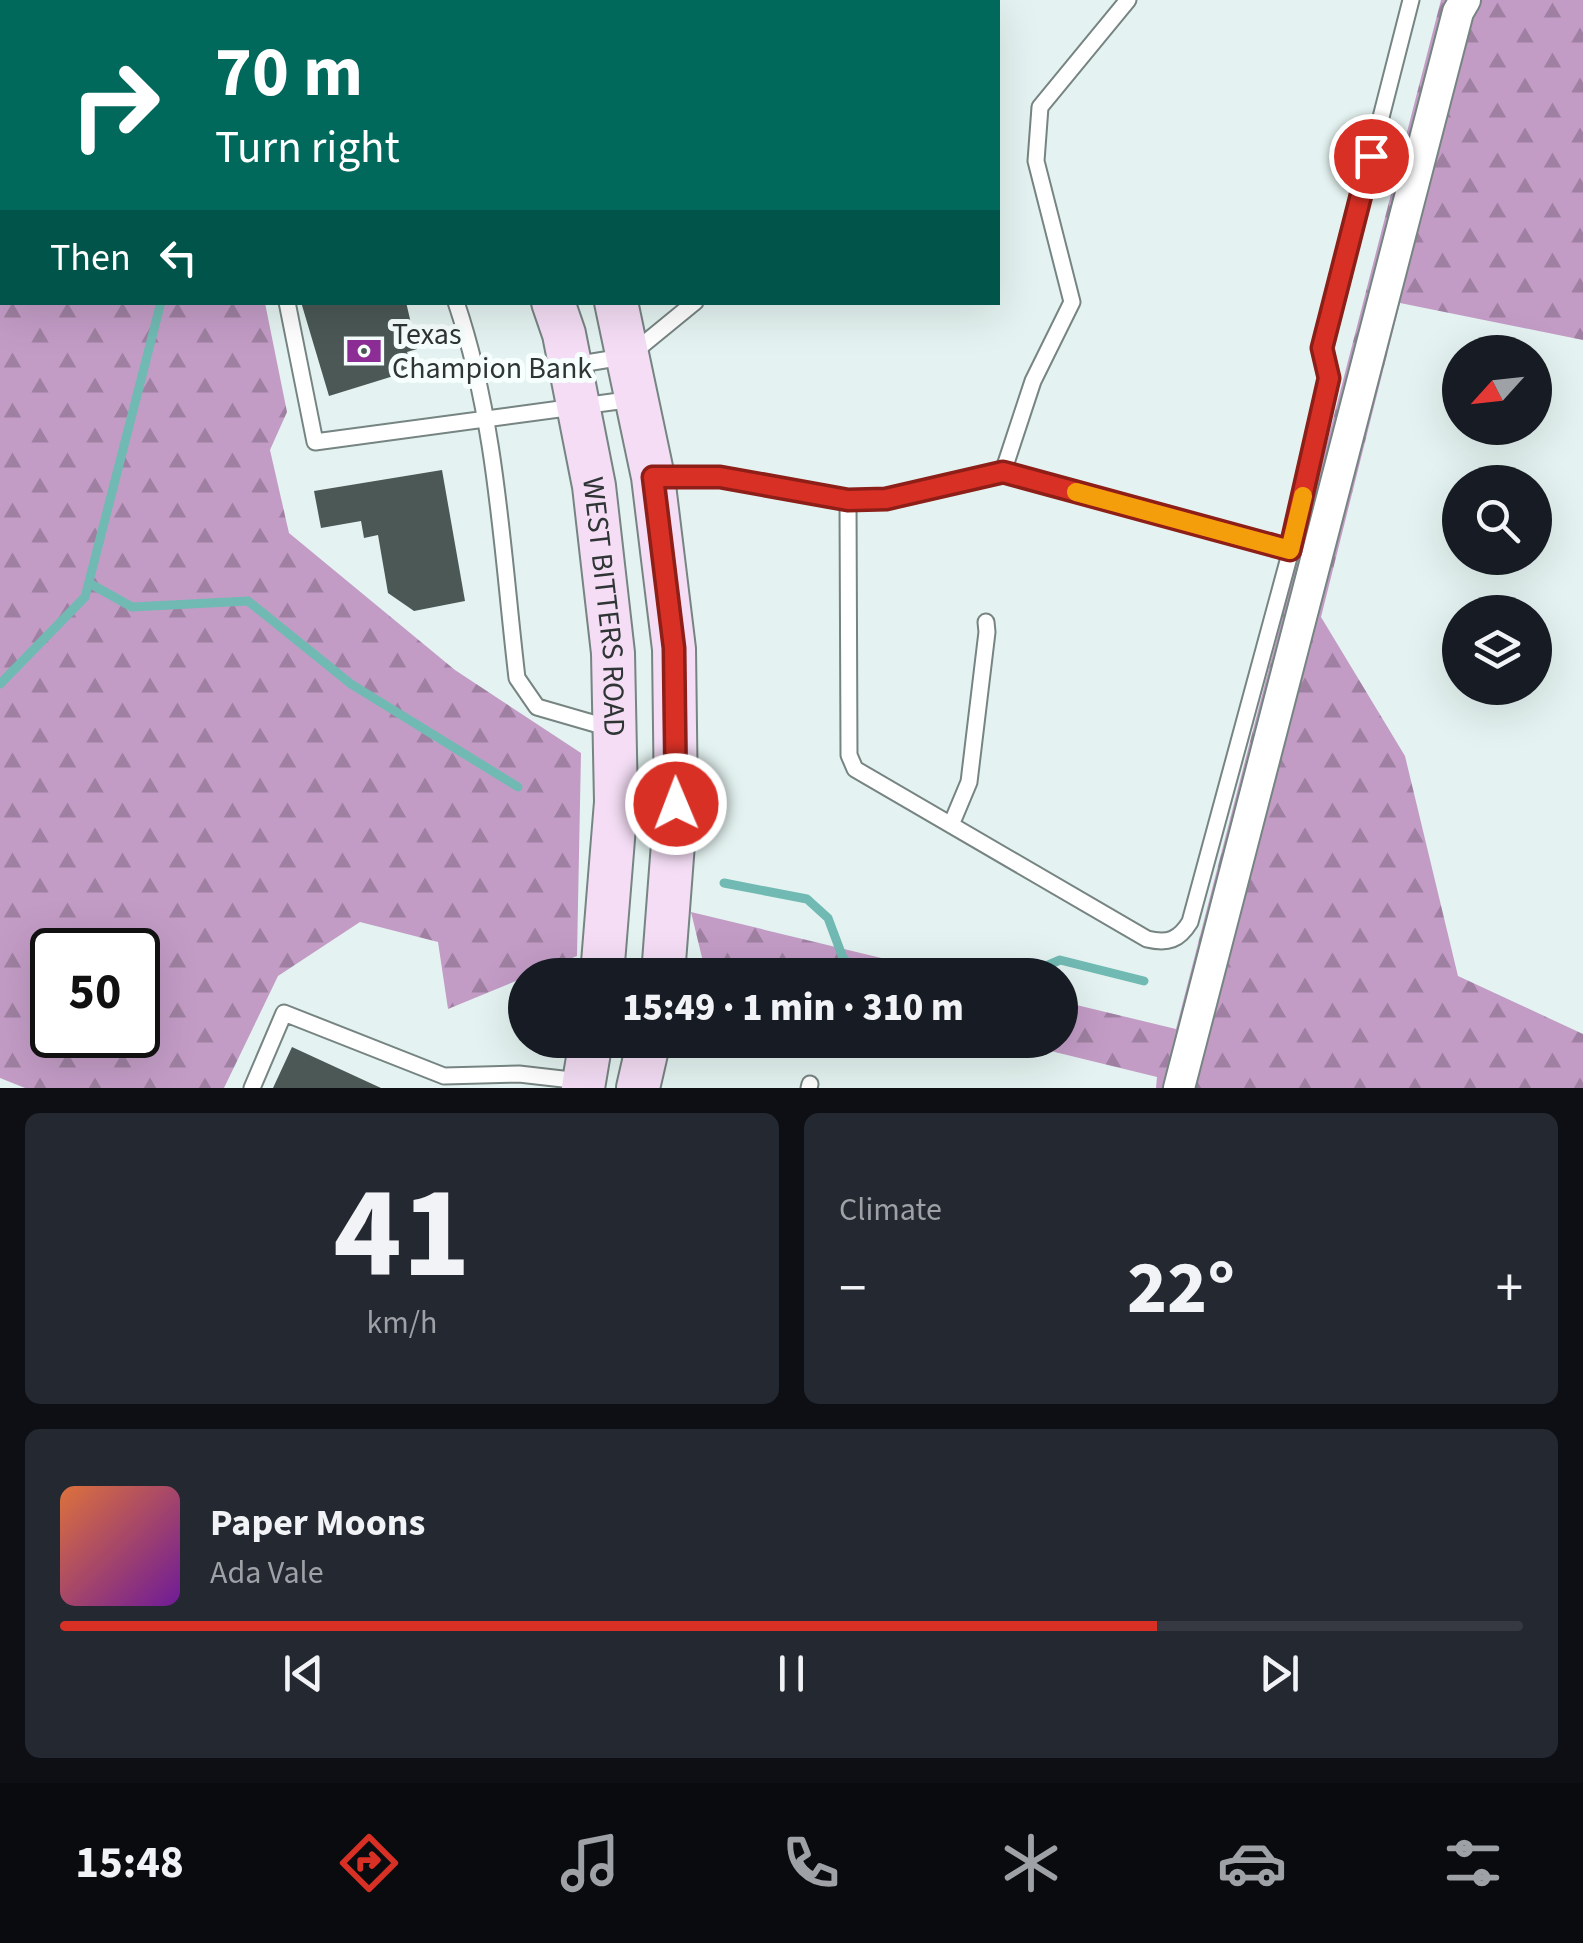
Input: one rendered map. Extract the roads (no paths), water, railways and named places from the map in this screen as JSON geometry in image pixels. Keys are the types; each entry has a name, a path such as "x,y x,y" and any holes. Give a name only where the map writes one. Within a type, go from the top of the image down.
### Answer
{"main road":[{"name":"WEST BITTERS ROAD","path":"553,305 570,365 594,486 614,653 616,802 603,958"},
{"name":"WEST BITTERS ROAD","path":"617,305 653,477 674,648 676,804 664,958"},
{"path":"583,1085 587,1058"},
{"path":"638,1088 645,1058"}],"street":[{"path":"1179,1088 1458,12 1465,0"}],"lane":[{"path":"1003,472 1033,382 1072,302 1036,161 1040,107 1128,0"},
{"path":"848,500 849,755 855,768 1147,939 1169,942 1181,937 1195,903 1290,550 1329,378 1322,348 1412,0"},
{"path":"288,305 315,442 638,398"},
{"path":"457,305 486,419 517,678 537,707 615,730"},
{"path":"570,365 629,356 692,305"},
{"path":"653,477 720,477 848,500 886,499 1003,472 1290,550"},
{"path":"951,825 969,782 988,632 986,622"},
{"path":"252,1088 284,1013 444,1076 518,1074 583,1085"}],"waterway":[{"path":"0,684 85,597 160,305"},
{"path":"89,583 132,607 248,601 351,684 518,787"},
{"path":"724,883 807,899 828,918 843,958"},
{"path":"1078,964 1144,981"}],"place":[{"name":"Texas Champion Bank","path":"364,351"}]}
